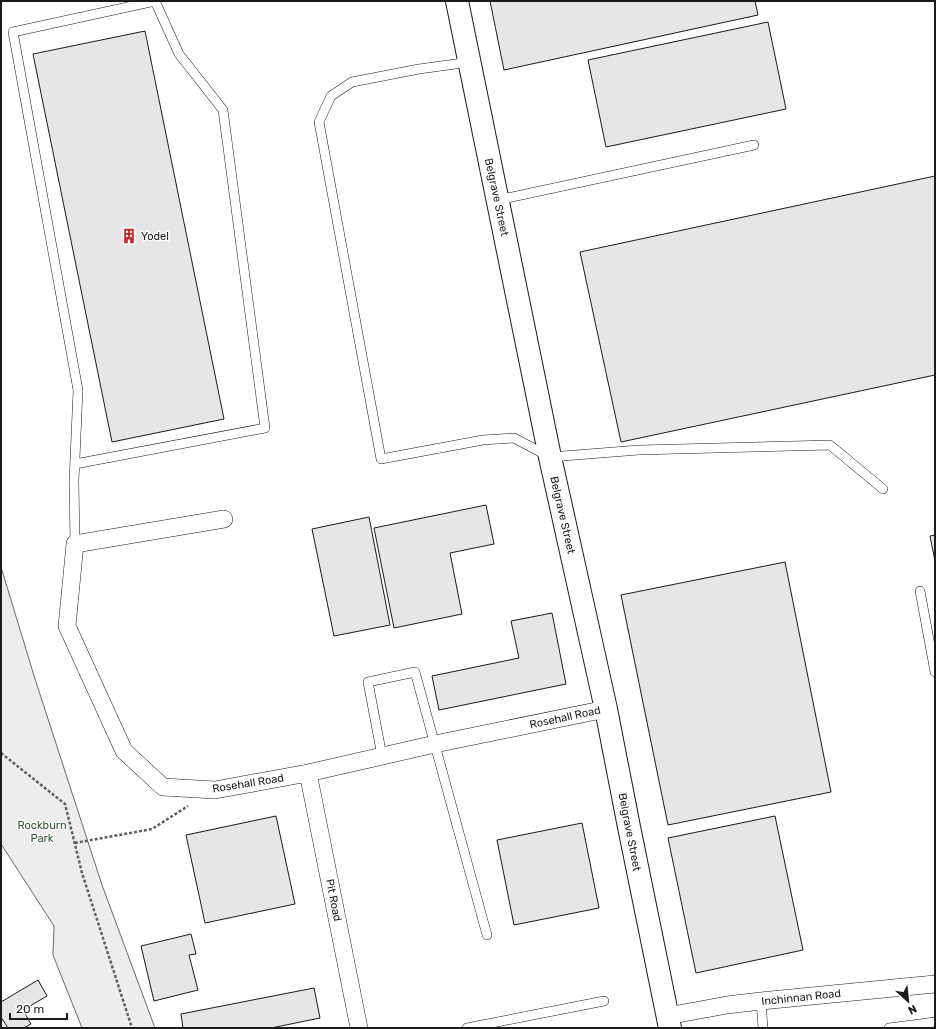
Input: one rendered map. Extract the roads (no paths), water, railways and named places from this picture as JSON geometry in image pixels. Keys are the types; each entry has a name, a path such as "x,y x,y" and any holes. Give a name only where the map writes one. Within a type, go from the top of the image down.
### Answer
{"street":[{"name":"Belgrave Street","path":"457,1 550,456 606,709 669,1022"},
{"path":"75,544 224,519"},
{"name":"Rosehall Road","path":"75,544 67,626 124,751 163,787 215,790 308,773 435,744 606,709"},
{"name":"Pit Road","path":"308,773 359,1028"},
{"name":"Inchinnan Road","path":"669,1022 727,1005 935,984"}],"lane":[{"path":"75,464 265,428 223,110 178,54 155,1 13,32 78,390 75,464 75,544"},
{"path":"470,62 419,69 352,82 332,96 319,122 381,459 483,440 514,438 550,456 639,450 830,445 883,489"},
{"path":"498,200 754,145"},
{"path":"920,591 935,672"},
{"path":"382,756 368,682 414,672 487,935"},
{"path":"467,1028 604,1001"},
{"path":"761,1001 763,1028"},
{"path":"889,1028 935,1022"}],"place":[{"name":"Yodel","path":"129,236"}],"park label":[{"name":"Rockburn Park","path":"42,831"}]}
